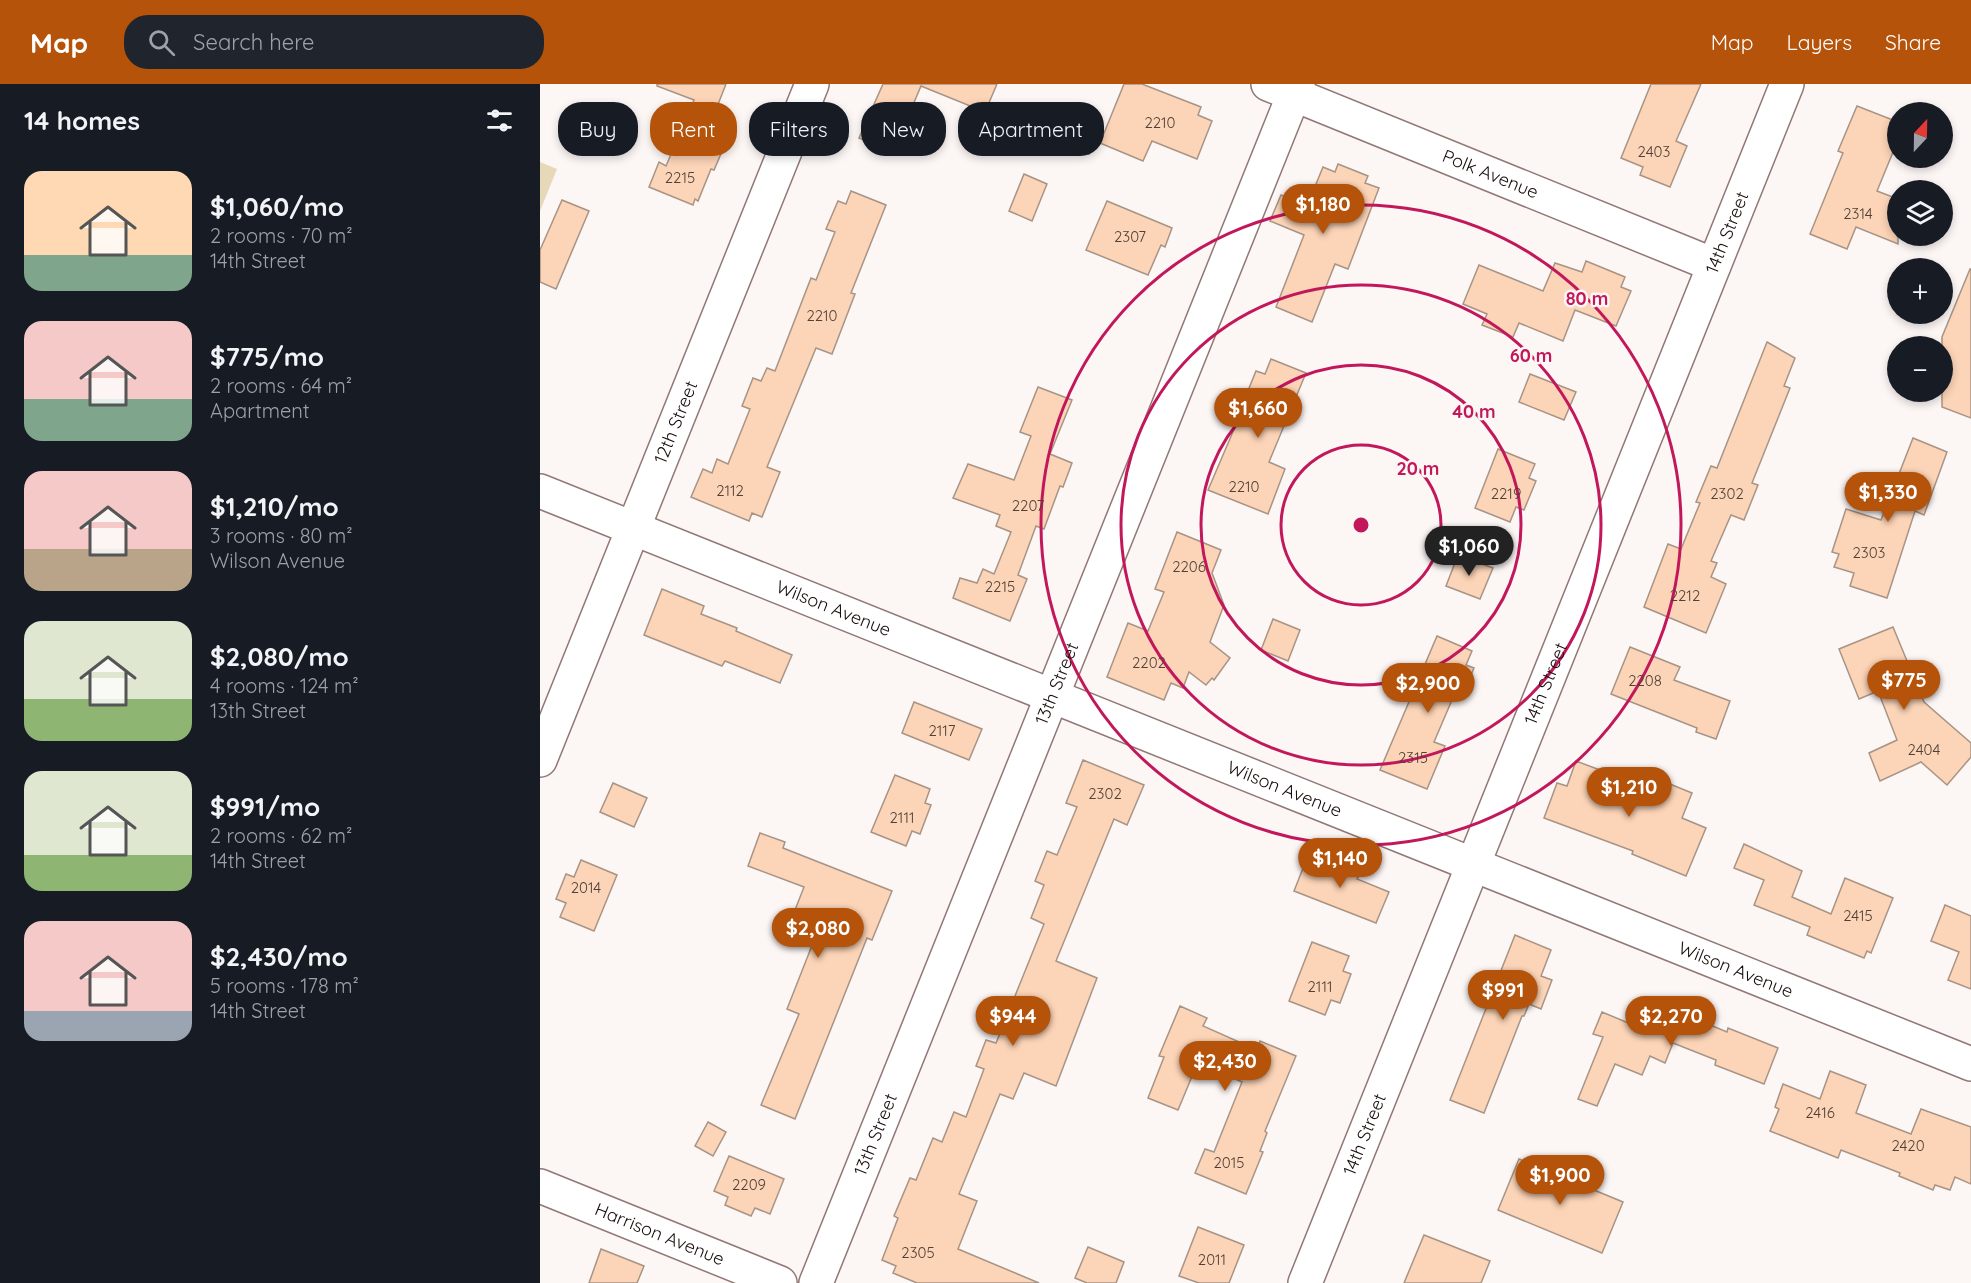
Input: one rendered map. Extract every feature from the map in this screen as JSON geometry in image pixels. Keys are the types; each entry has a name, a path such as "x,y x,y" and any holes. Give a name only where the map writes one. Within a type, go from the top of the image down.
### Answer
{"street":[{"name":"12th Street","path":"540,760 812,84"},
{"name":"14th Street","path":"1305,1283 1787,84"},
{"name":"Polk Avenue","path":"1287,88 1714,265"},
{"name":"13th Street","path":"816,1283 1052,695 1287,88"},
{"name":"Wilson Avenue","path":"540,491 1971,1064"},
{"name":"Harrison Avenue","path":"540,1186 780,1283"}],"shaded area":[{"path":"540,162 557,169 540,211"}],"building":[{"path":"657,84 726,84 719,102 693,102 694,100 657,86"},
{"path":"883,84 997,84 989,102 960,102 921,86 914,102 875,102"},
{"path":"1124,84 1142,84 1201,107 1198,115 1212,121 1197,159 1152,141 1143,161 1104,145 1104,133"},
{"path":"1651,84 1701,84 1676,141 1687,146 1670,187 1640,175 1643,167 1621,158"},
{"path":"1857,106 1887,118 1887,167 1877,191 1887,195 1887,240 1856,227 1847,249 1810,234 1843,153 1838,151"},
{"path":"670,156 720,156 714,170 711,169 698,201 695,199 693,205 649,187 659,162 666,166"},
{"path":"1338,164 1368,176 1365,183 1379,188 1348,269 1335,264 1312,322 1276,307 1304,235 1270,221 1281,195 1307,206 1323,167 1335,172"},
{"path":"1024,174 1047,184 1032,221 1009,211"},
{"path":"851,191 886,205 851,293 855,294 832,354 816,348 767,467 780,472 762,517 752,513 749,521 691,497 703,469 712,473 717,459 728,464 750,409 742,406 753,378 761,381 767,368 775,371 811,278 816,280 835,232 826,229 838,201 846,204"},
{"path":"562,200 589,211 556,289 540,282 540,250"},
{"path":"1107,201 1172,228 1165,247 1161,245 1148,275 1086,250"},
{"path":"1586,261 1625,277 1621,287 1631,291 1616,326 1575,310 1563,341 1519,323 1513,337 1482,325 1487,314 1463,304 1479,265 1543,291 1555,263 1582,272"},
{"path":"1971,269 1971,418 1942,407 1942,402 1953,402 1953,336 1942,336 1947,324 1953,324 1953,310"},
{"path":"1767,342 1795,358 1784,386 1790,388 1752,483 1758,485 1744,520 1731,515 1711,561 1717,563 1711,577 1726,584 1706,633 1644,607 1668,544 1681,549 1700,503 1696,502 1711,466 1717,468"},
{"path":"1271,359 1306,373 1269,462 1285,469 1268,514 1208,490 1247,399 1245,398 1256,371 1265,374"},
{"path":"1530,374 1576,392 1564,420 1519,402"},
{"path":"1038,387 1072,400 1050,454 1072,463 1063,487 1060,486 1044,529 1036,526 1018,575 1027,579 1010,621 953,598 960,578 977,583 983,569 994,574 1011,532 996,526 1000,515 953,498 968,464 1014,480 1031,436 1020,432"},
{"path":"1913,438 1947,452 1924,515 1915,511 1887,598 1850,586 1854,573 1834,567 1839,554 1832,552 1846,509 1881,520"},
{"path":"1498,449 1535,464 1529,478 1536,481 1524,510 1516,507 1510,522 1475,508"},
{"path":"1177,532 1221,550 1212,573 1224,605 1210,642 1230,658 1214,680 1212,678 1206,685 1189,672 1183,688 1171,683 1164,700 1107,677 1128,623 1148,631 1164,592 1155,589"},
{"path":"1458,555 1493,568 1480,599 1446,586"},
{"path":"662,589 704,606 701,614 737,628 736,631 792,655 780,683 725,661 722,666 644,635"},
{"path":"1273,619 1300,630 1288,661 1261,650"},
{"path":"1893,627 1924,702 1971,743 1971,757 1947,785 1921,762 1880,781 1869,753 1897,740 1878,691 1859,699 1839,649"},
{"path":"1437,636 1472,651 1466,665 1474,668 1462,696 1455,693 1434,742 1445,746 1427,789 1380,770"},
{"path":"1630,647 1680,667 1674,680 1730,701 1716,739 1696,732 1697,728 1611,694"},
{"path":"914,702 982,729 969,760 902,733"},
{"path":"1083,760 1144,785 1127,825 1114,819 1056,961 1097,978 1056,1086 1024,1073 1013,1099 1000,1094 959,1194 977,1201 958,1249 1039,1283 917,1283 893,1273 896,1266 882,1260 898,1218 894,1216 910,1178 916,1180 933,1138 942,1142 954,1112 966,1117 984,1069 976,1066 986,1040 996,1043 1044,924 1031,918 1044,885 1035,881 1047,851 1057,855 1077,807 1066,803"},
{"path":"1576,761 1600,770 1597,779 1657,801 1665,782 1692,793 1682,818 1706,828 1686,876 1632,854 1633,851 1544,818 1557,783 1567,786"},
{"path":"895,775 930,789 925,803 931,805 920,834 912,831 906,846 871,832"},
{"path":"613,783 647,798 634,827 600,812"},
{"path":"760,833 785,842 783,848 892,891 872,940 867,938 795,1119 761,1105 799,1014 787,1009 822,920 795,910 804,887 748,866"},
{"path":"1744,844 1802,871 1792,897 1831,914 1845,878 1893,898 1871,953 1867,951 1864,958 1807,935 1810,927 1754,905 1764,880 1734,868"},
{"path":"1309,853 1360,874 1357,879 1389,892 1376,923 1294,891"},
{"path":"581,860 617,875 594,931 560,917 566,903 556,899 566,874 574,877"},
{"path":"1945,905 1971,916 1971,989 1948,980 1959,952 1931,941"},
{"path":"1515,935 1551,950 1541,976 1552,980 1541,1009 1529,1004 1522,1016 1484,1113 1450,1100"},
{"path":"1312,942 1349,956 1343,971 1351,974 1340,1003 1331,1000 1325,1015 1289,1001"},
{"path":"1650,1000 1727,1032 1728,1028 1778,1048 1764,1084 1715,1065 1716,1060 1673,1043 1665,1063 1650,1056 1642,1075 1615,1064 1597,1106 1578,1099 1603,1037 1593,1034 1602,1012 1638,1027"},
{"path":"1180,1006 1207,1018 1203,1026 1257,1050 1260,1041 1296,1056 1265,1131 1267,1133 1260,1151 1263,1152 1246,1194 1195,1173 1205,1149 1214,1152 1242,1082 1198,1062 1178,1110 1148,1098 1164,1057 1159,1056"},
{"path":"1830,1071 1866,1085 1856,1113 1911,1134 1921,1109 1971,1127 1971,1184 1955,1177 1950,1190 1935,1185 1933,1190 1899,1176 1900,1173 1841,1150 1838,1158 1770,1131 1779,1109 1775,1107 1783,1084 1820,1099"},
{"path":"708,1122 726,1132 713,1156 695,1146"},
{"path":"729,1156 784,1179 770,1214 755,1208 751,1216 725,1205 728,1197 714,1191"},
{"path":"1519,1159 1623,1202 1602,1253 1498,1210"},
{"path":"1198,1227 1244,1245 1229,1283 1199,1283 1179,1276"},
{"path":"1424,1235 1490,1261 1481,1283 1404,1283"},
{"path":"1088,1247 1124,1262 1116,1283 1087,1283 1075,1278"},
{"path":"601,1249 644,1266 637,1283 589,1283"}]}
